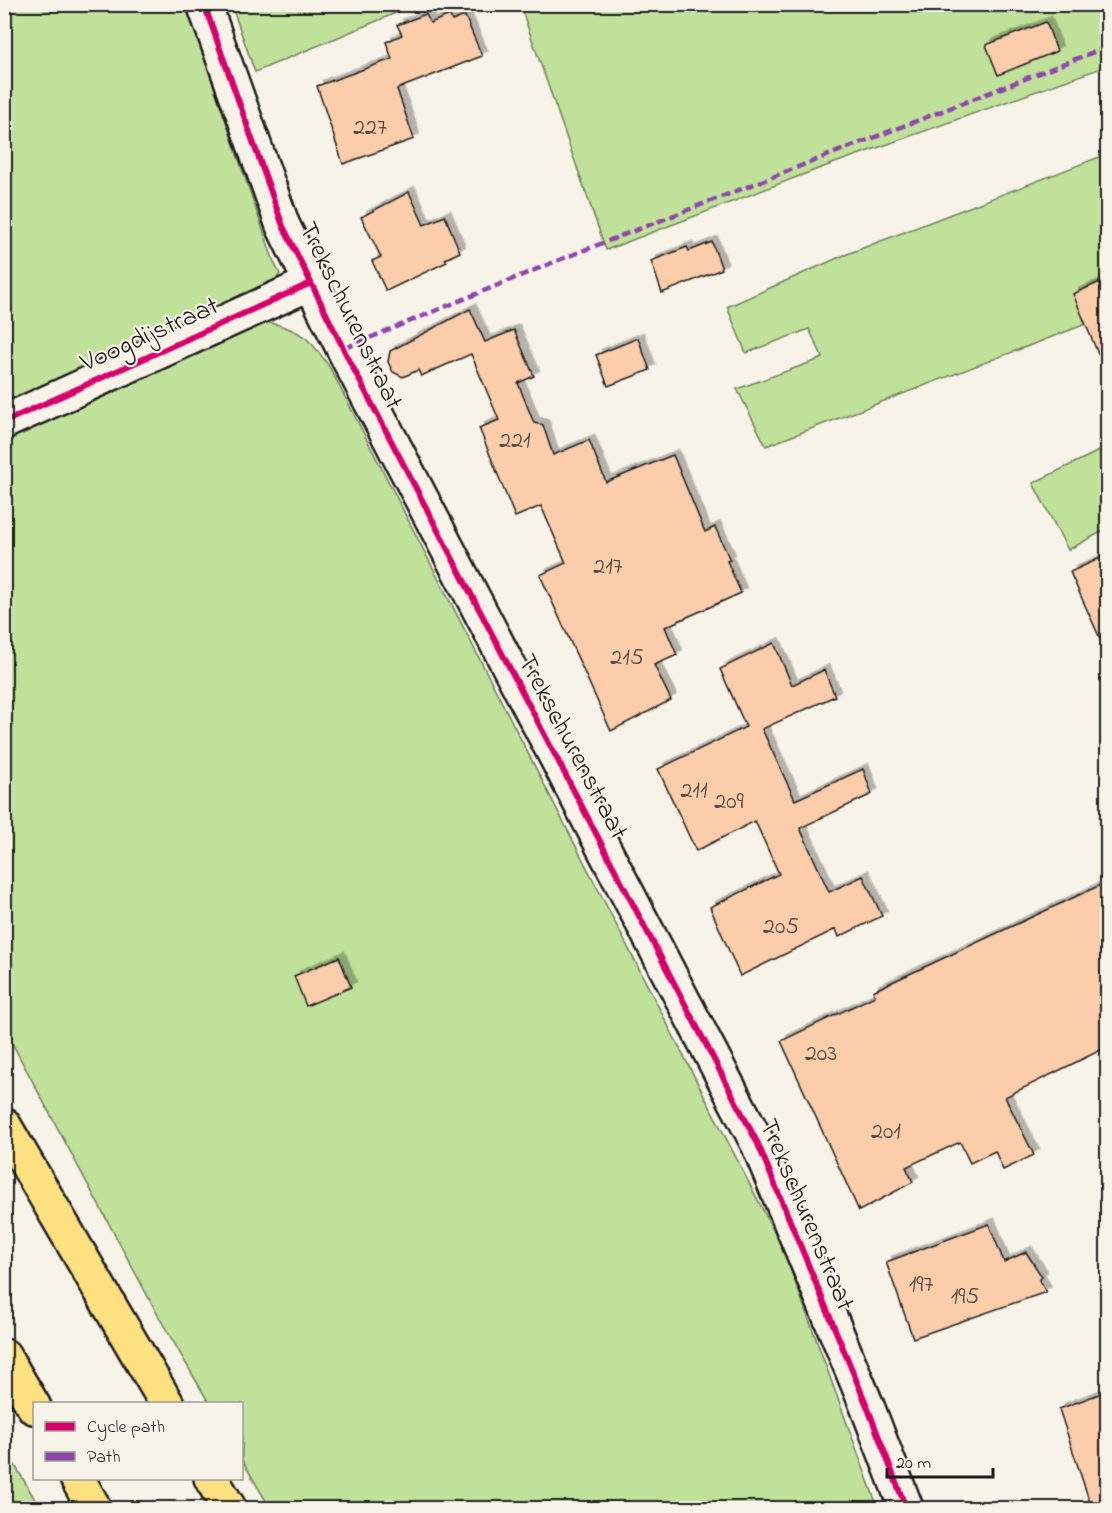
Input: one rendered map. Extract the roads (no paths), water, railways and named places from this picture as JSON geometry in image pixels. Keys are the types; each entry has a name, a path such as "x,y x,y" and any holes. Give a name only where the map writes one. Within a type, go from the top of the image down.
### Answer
{"highway":[{"path":"4,1125 166,1402"},
{"path":"4,1356 33,1405"},
{"path":"78,1480 94,1509"},
{"path":"212,1480 229,1509"}],"street":[{"name":"Trekschurenstraat","path":"204,4 284,226 311,283 758,1144 867,1406 906,1509"},
{"name":"Voogdijstraat","path":"4,422 311,283"}]}
